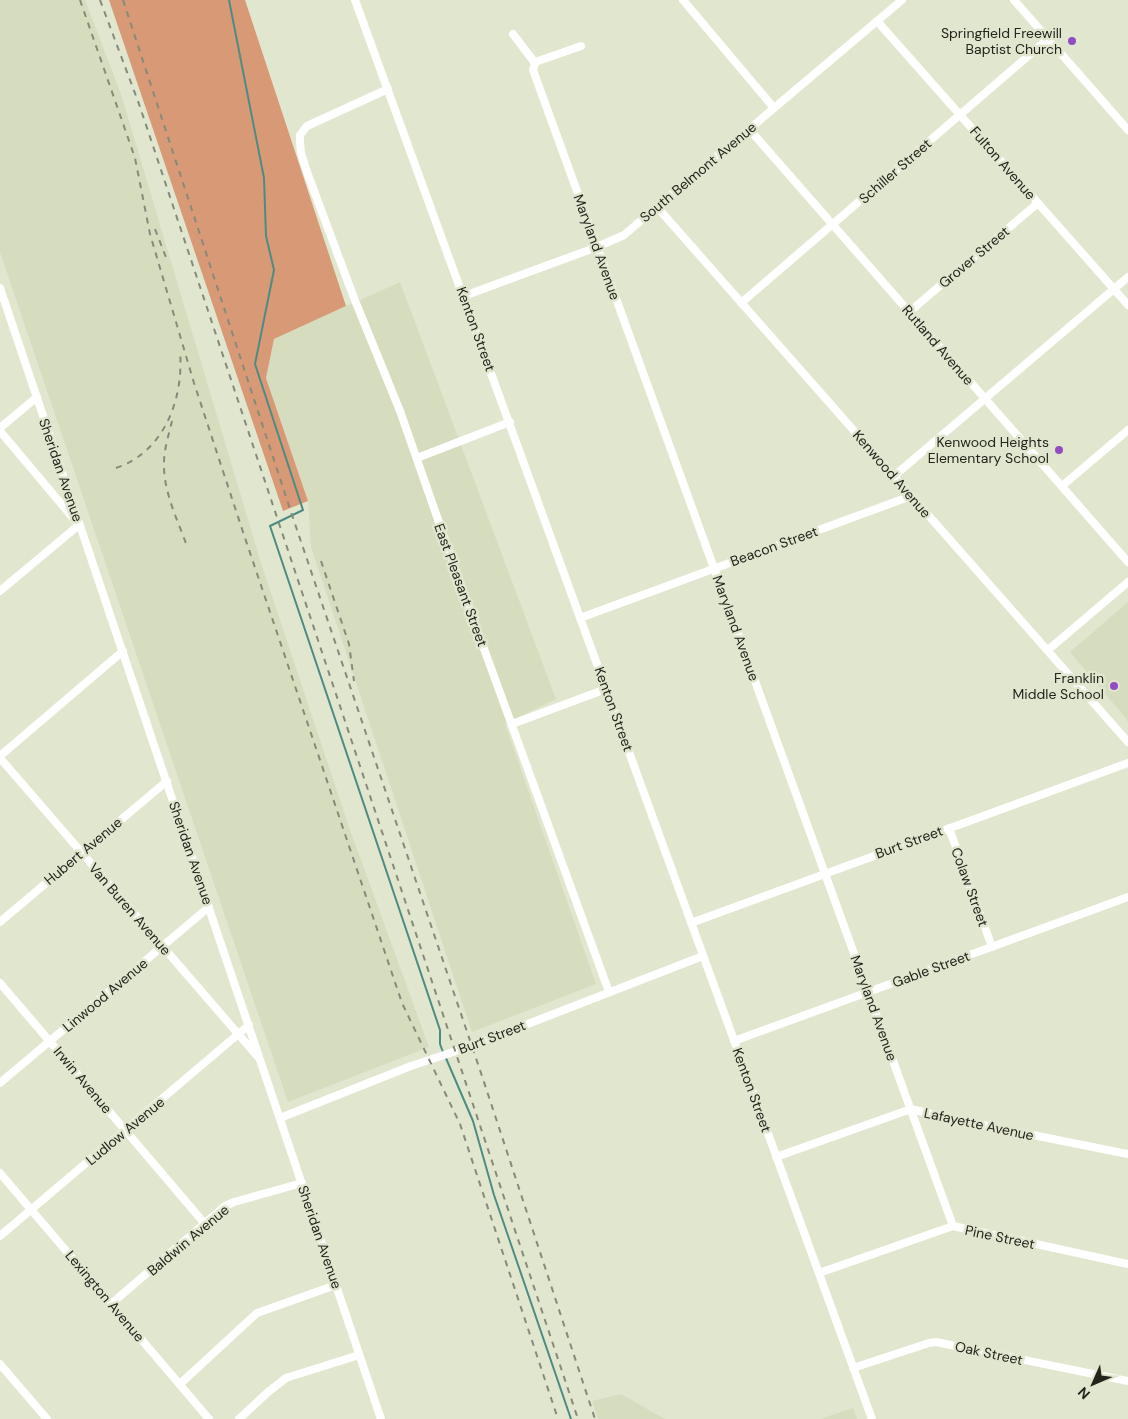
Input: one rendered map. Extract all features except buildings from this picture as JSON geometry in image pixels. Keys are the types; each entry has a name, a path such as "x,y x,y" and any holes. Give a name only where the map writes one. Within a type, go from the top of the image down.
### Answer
{"street":[{"name":"Kenton Street","path":"356,0 872,1419"},
{"path":"683,0 774,108"},
{"name":"South Belmont Avenue","path":"464,296 597,247 624,235 902,0"},
{"path":"1014,0 1128,130"},
{"name":"Fulton Avenue","path":"877,21 1128,305"},
{"name":"Maryland Avenue","path":"513,34 535,64 533,70 953,1226"},
{"name":"Schiller Street","path":"741,303 1048,39"},
{"path":"535,64 538,61 581,46"},
{"name":"East Pleasant Street","path":"388,89 314,121 303,130 300,142 301,153 336,253 400,411 456,572 609,992"},
{"name":"Rutland Avenue","path":"749,129 1128,562"},
{"name":"Grover Street","path":"909,312 1038,203"},
{"name":"Kenwood Avenue","path":"657,207 1128,742"},
{"path":"894,476 1128,277"},
{"name":"Sheridan Avenue","path":"0,288 250,1025 381,1419"},
{"path":"0,591 79,525 0,430 36,397"},
{"path":"417,458 510,422"},
{"path":"1062,486 1128,430"},
{"name":"Beacon Street","path":"580,618 911,496"},
{"path":"1048,650 1128,582"},
{"path":"0,757 123,651"},
{"path":"512,724 606,689"},
{"name":"Van Buren Avenue","path":"0,757 261,1060"},
{"name":"Burt Street","path":"691,923 1128,763"},
{"name":"Hubert Avenue","path":"0,922 167,781"},
{"name":"Colaw Street","path":"949,828 992,947"},
{"name":"Gable Street","path":"734,1041 1128,897"},
{"name":"Linwood Avenue","path":"0,1084 210,907"},
{"name":"Burt Street","path":"280,1118 703,956"},
{"name":"Irwin Avenue","path":"0,983 205,1224"},
{"name":"Ludlow Avenue","path":"0,1236 250,1025"},
{"name":"Lafayette Avenue","path":"776,1157 911,1109 1128,1154"},
{"name":"Lexington Avenue","path":"0,1173 209,1419"},
{"name":"Baldwin Avenue","path":"111,1304 225,1206 302,1183"},
{"name":"Pine Street","path":"819,1273 953,1226 1128,1264"},
{"path":"180,1384 257,1313 336,1284"},
{"name":"Oak Street","path":"853,1368 929,1342 936,1342 1128,1381"},
{"path":"239,1419 286,1378 359,1355"},
{"path":"0,1364 47,1419"}],"shaded area":[{"path":"0,0 85,0 121,94 261,563 348,824 429,1047 288,1102 0,252"},
{"path":"109,0 245,0 346,306 274,339 266,378 308,501 283,511"},
{"path":"400,282 556,699 505,724 596,984 472,1032 311,547 308,501 266,377 274,339"},
{"name":"Franklin Middle School","path":"1128,602 1128,721 1070,652"},
{"path":"621,1394 665,1419 598,1419 592,1401"},
{"path":"853,1408 857,1419 820,1419"}],"waterway":[{"path":"229,0 264,178 266,236 274,270 255,364 303,510 270,526 440,1030 440,1044 443,1052"},
{"path":"445,1056 473,1121 494,1195 571,1419"}],"railway":[{"path":"80,0 135,158 150,234 194,383 243,532 402,1003 460,1124 558,1419"},
{"path":"100,0 139,104 578,1419"},
{"path":"123,0 293,518 481,1073 595,1419"},
{"path":"155,229 167,260"},
{"path":"116,468 133,460 147,450 168,422 178,387 180,351"},
{"path":"172,421 165,452 164,474 172,506 187,546"},
{"path":"321,561 349,644 354,681"}],"place":[{"name":"Springfield Freewill Baptist Church","path":"1072,41"},
{"name":"Kenwood Heights Elementary School","path":"1059,450"},
{"name":"Franklin Middle School","path":"1114,686"}]}
